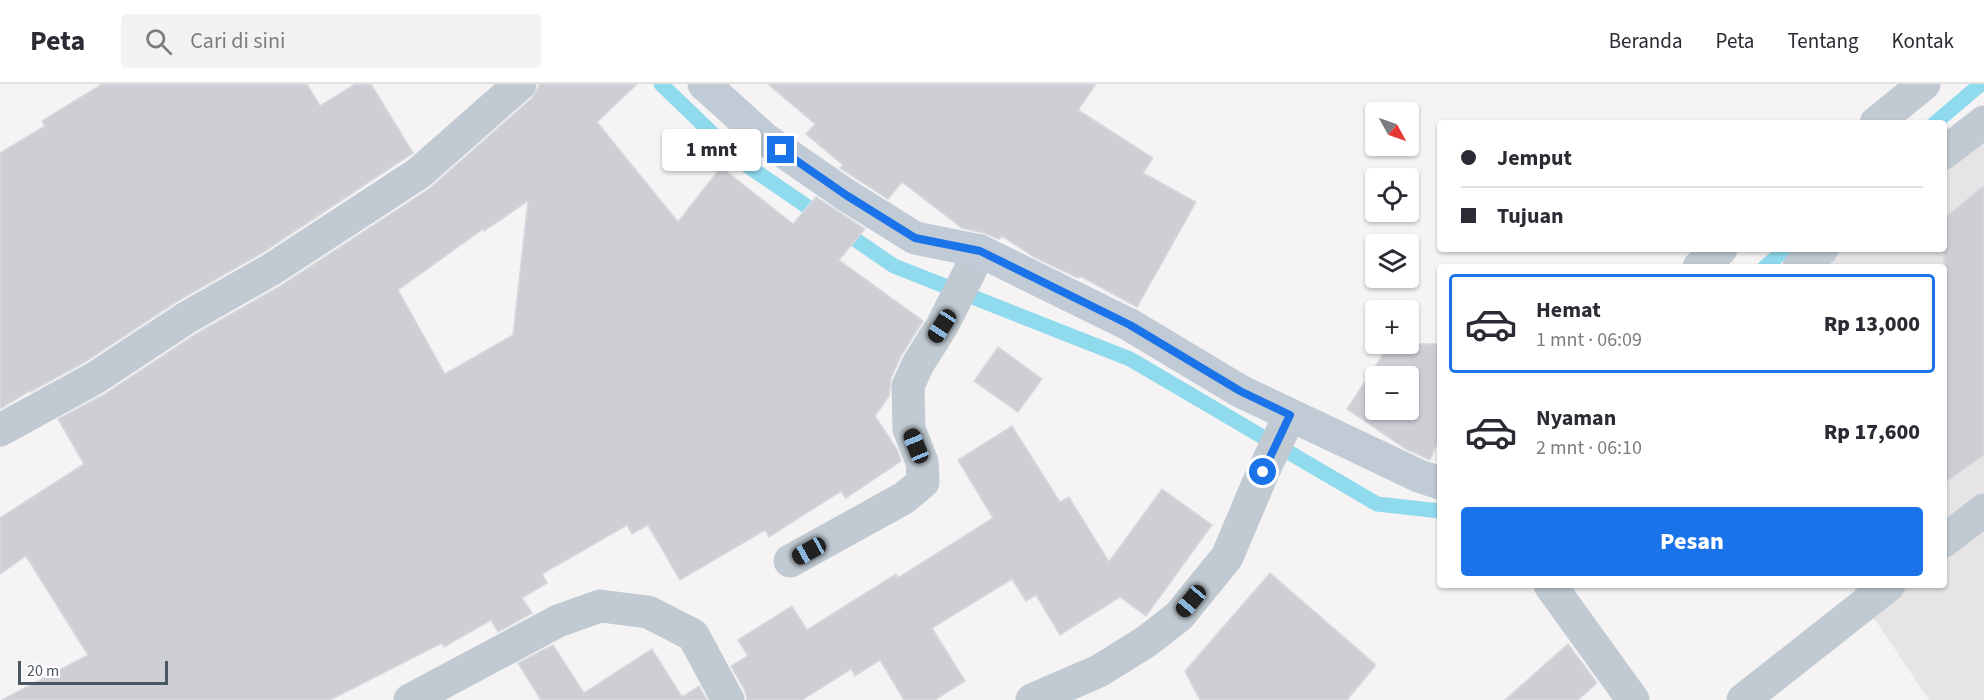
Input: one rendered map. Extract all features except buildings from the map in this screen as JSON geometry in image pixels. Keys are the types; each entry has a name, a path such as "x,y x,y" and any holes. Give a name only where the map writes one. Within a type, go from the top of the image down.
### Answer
{"main road":[{"path":"704,84 765,139 846,195 915,238 974,264 1130,325 1287,422 1437,482"}],"street":[{"path":"0,430 95,378 186,318 272,269 419,173 520,84"},
{"path":"1880,120 1924,84"},
{"path":"1947,151 1984,122"},
{"path":"1703,264 1717,252"},
{"path":"1803,264 1818,252"},
{"path":"790,561 904,498 923,482 922,462 909,429 908,386 974,264"},
{"path":"1032,700 1099,671 1147,641 1179,616 1227,557 1287,422"},
{"path":"1947,540 1984,510"},
{"path":"1552,588 1633,700"},
{"path":"1743,700 1885,588"},
{"path":"410,700 558,621 600,606 648,612 693,635 728,700"}],"shaded area":[{"path":"1984,135 1984,700 1929,700 1854,588 1947,588 1947,264 1822,264 1836,252 1947,252 1947,165"}],"waterway":[{"path":"661,84 742,162 894,266 1130,359 1377,504 1437,511"},
{"path":"1939,120 1981,84"},
{"path":"1768,264 1782,252"}],"route":[{"path":"781,150 846,195 915,238 980,251 1130,325 1240,391 1290,415 1263,472"}]}
